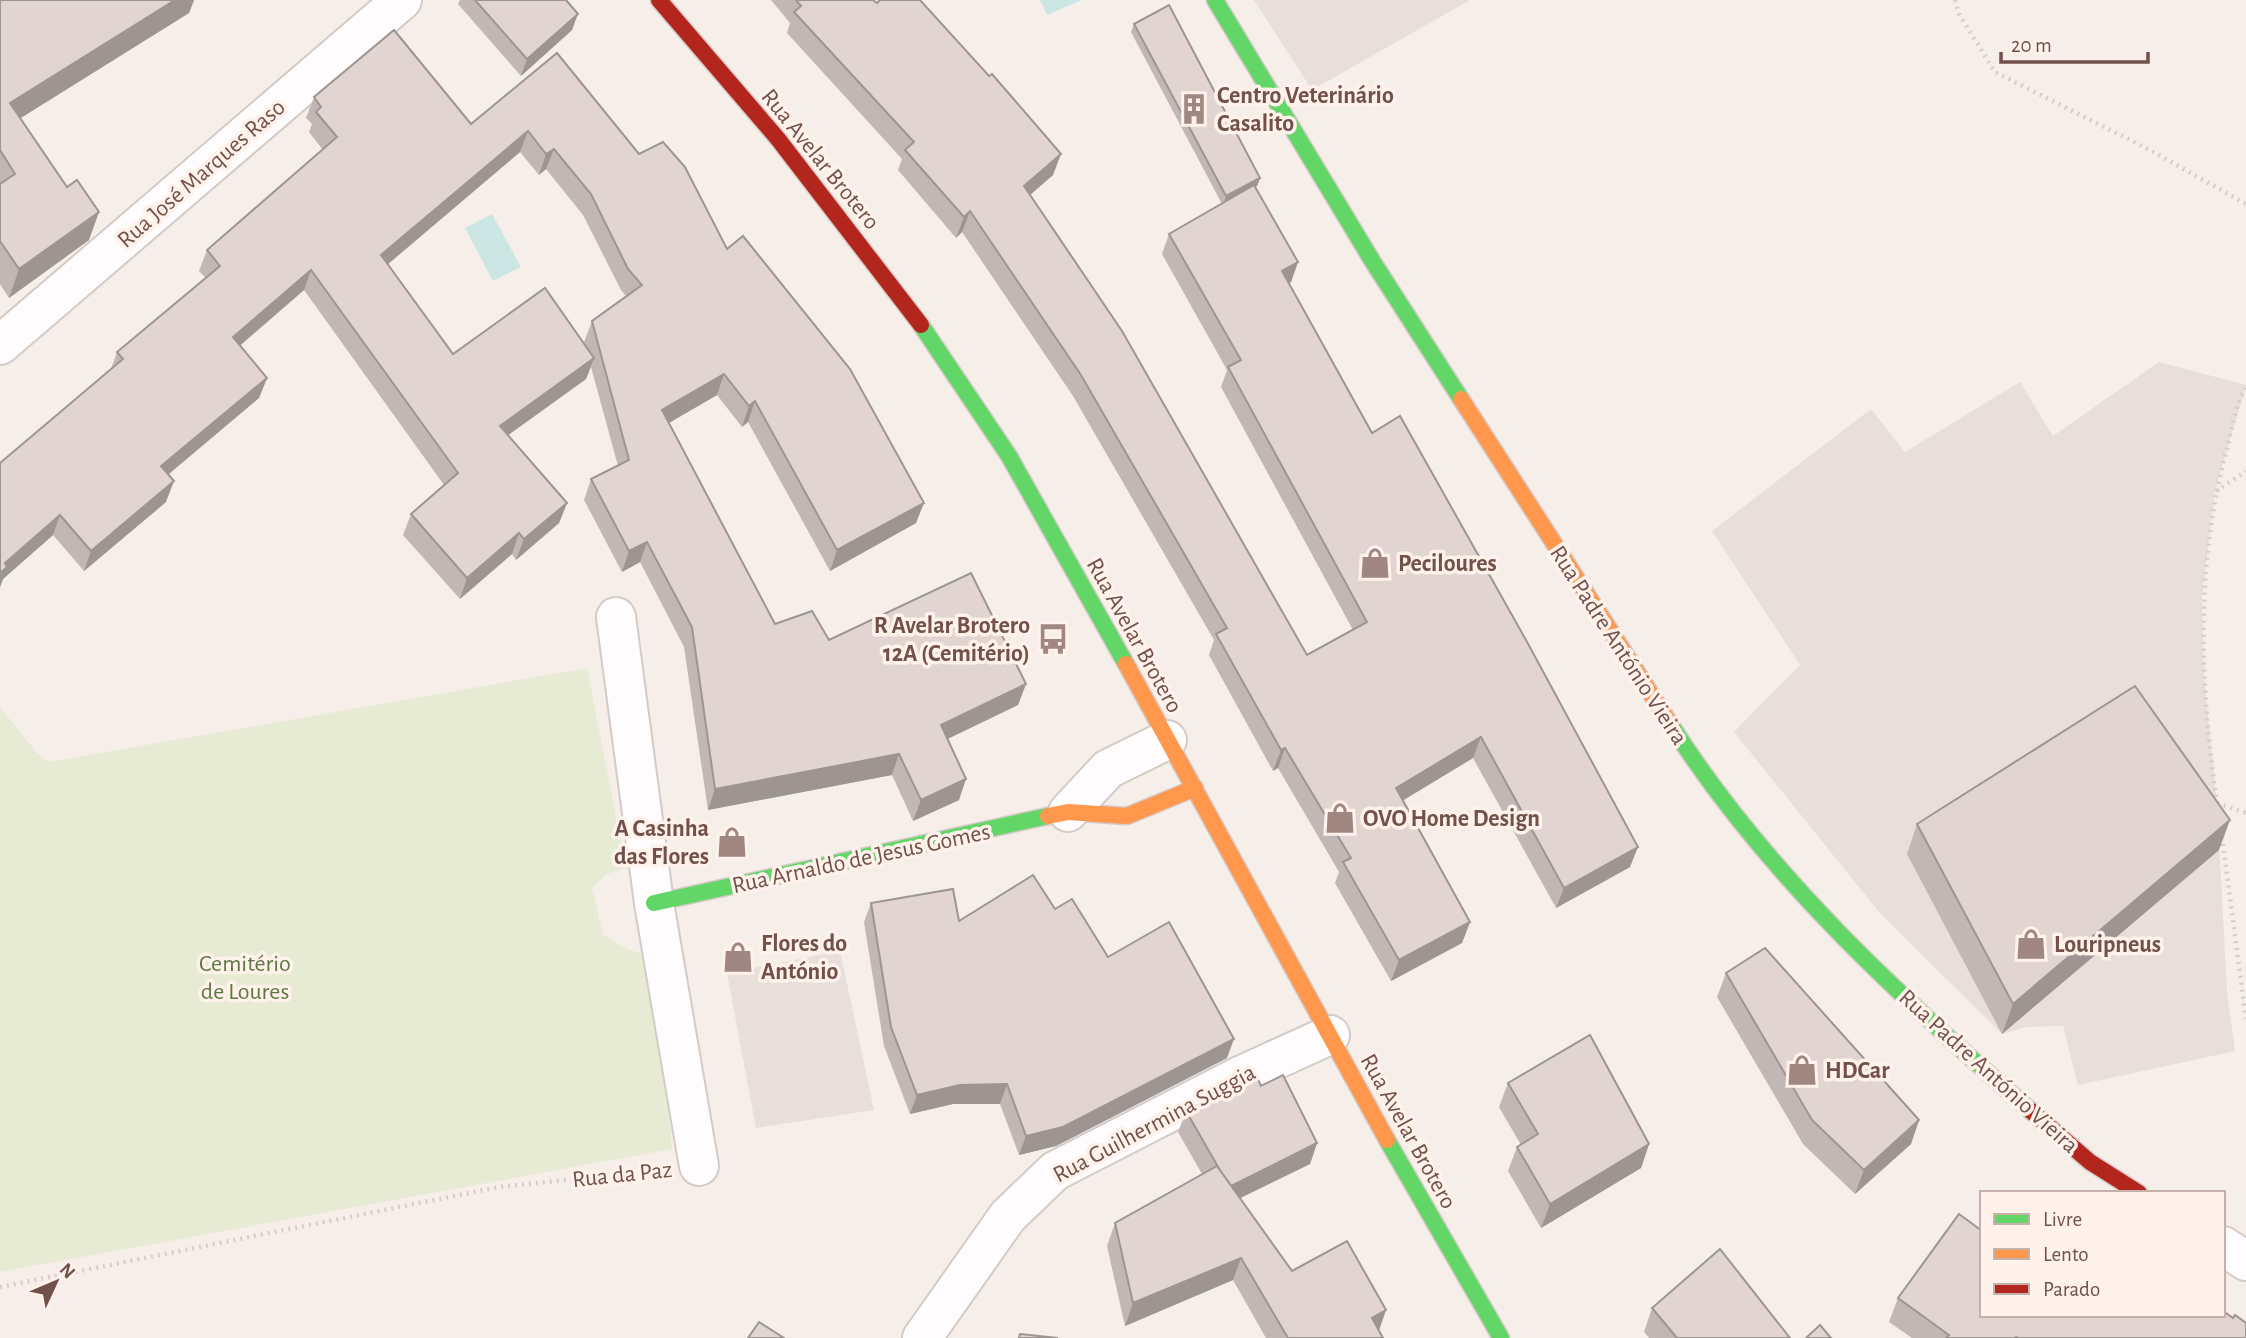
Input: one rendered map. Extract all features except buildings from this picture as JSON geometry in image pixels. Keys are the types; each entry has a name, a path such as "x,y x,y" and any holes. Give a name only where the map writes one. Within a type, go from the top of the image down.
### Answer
{"street":[{"name":"Rua José Marques Raso","path":"0,345 402,0"},
{"name":"Rua Avelar Brotero","path":"659,0 778,139 911,310 1009,456 1195,788 1409,1181 1501,1338"},
{"name":"Rua Padre António Vieira","path":"1215,0 1373,262 1707,782 1806,897 1925,1018 2090,1162 2136,1191"},
{"name":"Rua da Paz","path":"616,617 654,903 699,1166"},
{"path":"1068,812 1108,769 1167,740"},
{"name":"Rua Arnaldo de Jesus Gomes","path":"654,903 1068,812 1127,816 1195,788"},
{"name":"Rua Guilhermina Suggia","path":"922,1338 1008,1216 1055,1171 1242,1075 1330,1035"},
{"path":"2225,1247 2246,1261"}],"path":[{"path":"1955,0 1959,14 1995,72 2148,149 2246,204"},
{"path":"2219,816 2205,720 2202,597 2215,491 2246,388"},
{"path":"2215,491 2246,471"},
{"path":"2217,803 2246,813"},
{"path":"2221,829 2246,1019"},
{"name":"Rua da Paz","path":"0,1287 499,1187 699,1166"}],"shaded area":[{"path":"1254,0 1470,0 1312,90"},
{"path":"2159,362 2246,385 2215,491 2202,597 2204,678 2217,803 2227,992 2235,1051 2078,1085 2063,1026 2026,1027 2002,1034 1879,912 1734,732 1800,665 1712,531 1871,409 1905,452 2020,382 2053,436"},
{"path":"840,951 874,1110 756,1128 727,973"}],"green space":[{"name":"Cemitério de Loures","path":"587,668 626,868 607,874 592,888 603,935 627,949 656,958 672,1149 0,1272 0,707 37,753 49,762"}],"water":[{"path":"1040,0 1082,0 1047,15"},
{"path":"492,214 521,267 493,281 465,228"}],"traffic: fast":[{"path":"1215,0 1373,262 1461,399"},
{"path":"921,325 1009,456 1126,664"},
{"path":"1671,725 1708,780 1749,832 1837,931 1932,1023 2031,1111"},
{"path":"654,903 1048,816"},
{"path":"1387,1140 1501,1338"}],"traffic: slow":[{"path":"1461,399 1671,725"},
{"path":"1126,664 1387,1140"},
{"path":"1048,816 1068,812 1127,816 1195,788"}],"traffic: jam":[{"path":"659,0 778,139 921,325"},
{"path":"2031,1111 2090,1162 2136,1191"}],"place":[{"name":"Centro Veterinário Casalito","path":"1194,109"},
{"name":"Peciloures","path":"1375,563"},
{"name":"R Avelar Brotero 12A (Cemitério)","path":"1053,639"},
{"name":"OVO Home Design","path":"1340,818"},
{"name":"A Casinha das Flores","path":"732,842"},
{"name":"Louripneus","path":"2031,944"},
{"name":"Flores do António","path":"738,957"},
{"name":"HDCar","path":"1802,1070"}]}
